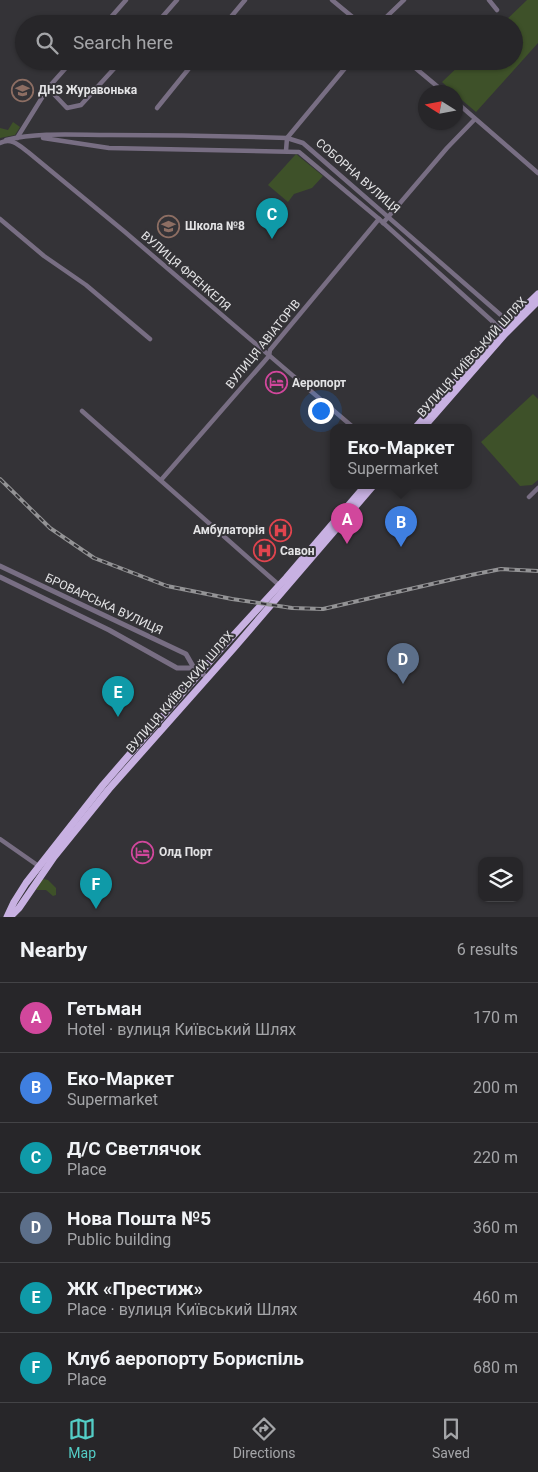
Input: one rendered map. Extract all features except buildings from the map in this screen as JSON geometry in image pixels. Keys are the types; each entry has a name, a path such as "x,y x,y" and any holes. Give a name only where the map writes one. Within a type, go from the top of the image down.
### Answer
{"highway":[{"name":"ВУЛИЦЯ КИЇВСЬКИЙ ШЛЯХ","path":"419,424 538,294"},
{"name":"ВУЛИЦЯ КИЇВСЬКИЙ ШЛЯХ","path":"511,324 538,301"},
{"name":"ВУЛИЦЯ КИЇВСЬКИЙ ШЛЯХ","path":"426,424 503,332"},
{"name":"ВУЛИЦЯ КИЇВСЬКИЙ ШЛЯХ","path":"42,868 103,785 197,670 280,585 362,489"},
{"name":"ВУЛИЦЯ КИЇВСЬКИЙ ШЛЯХ","path":"9,917 14,902 42,868 370,489"}],"street":[{"path":"113,15 126,0"},
{"path":"164,15 178,0"},
{"path":"232,15 245,0"},
{"path":"332,0 350,15"},
{"path":"388,15 404,0"},
{"path":"489,0 497,10"},
{"path":"17,138 48,88 64,70"},
{"path":"48,88 67,108 81,105 113,70"},
{"path":"157,108 188,70"},
{"path":"286,151 288,138 344,70"},
{"path":"418,70 436,85"},
{"path":"463,109 538,173"},
{"name":"ВУЛИЦЯ АВІАТОРІВ","path":"161,480 269,356 270,350 381,221 389,216 474,119"},
{"name":"СОБОРНА ВУЛИЦЯ","path":"6,140 32,136 165,135 288,138 303,143 511,324"},
{"name":"СОБОРНА ВУЛИЦЯ","path":"32,136 109,148 299,152 381,221 503,332"},
{"path":"0,143 6,140"},
{"name":"ВУЛИЦЯ ФРЕНКЕЛЯ","path":"6,140 12,141 28,152 126,232 349,424"},
{"path":"0,219 44,256 86,285 150,339"},
{"path":"82,411 280,585"},
{"path":"529,497 538,488"},
{"name":"БРОВАРСЬКА ВУЛИЦЯ","path":"0,566 186,654 197,670 208,678"},
{"name":"БРОВАРСЬКА ВУЛИЦЯ","path":"0,577 109,630 177,668 197,670"},
{"path":"0,839 42,868"}],"green space":[{"path":"527,0 538,0 538,43 523,60 523,15 511,15"},
{"path":"455,70 514,70 476,112 463,101 463,85 445,85 442,82"},
{"path":"13,122 20,127 15,135 0,138 0,128 8,130"},
{"path":"296,154 323,176 312,188 294,194 288,202 268,185"},
{"path":"533,394 538,399 538,480 532,485 520,486 481,442"},
{"path":"41,880 48,880 56,888 56,895 53,896 46,890 36,890"}],"railway":[{"path":"0,479 50,528 94,558 167,586 232,599 292,608 323,609 501,569 538,571"}],"place":[{"name":"ДНЗ Журавонька","path":"22,90"},
{"name":"Школа №8","path":"169,226"},
{"name":"Д/С Светлячок","path":"272,239"},
{"name":"Аеропорт","path":"276,383"},
{"name":"Амбулаторія","path":"281,530"},
{"name":"Гетьман","path":"347,544"},
{"name":"Еко-Маркет","path":"401,547"},
{"name":"Савон","path":"264,551"},
{"name":"Нова Пошта №5","path":"403,684"},
{"name":"ЖК «Престиж»","path":"118,717"},
{"name":"Олд Порт","path":"143,852"},
{"name":"Клуб аеропорту Бориспіль","path":"96,909"}]}
